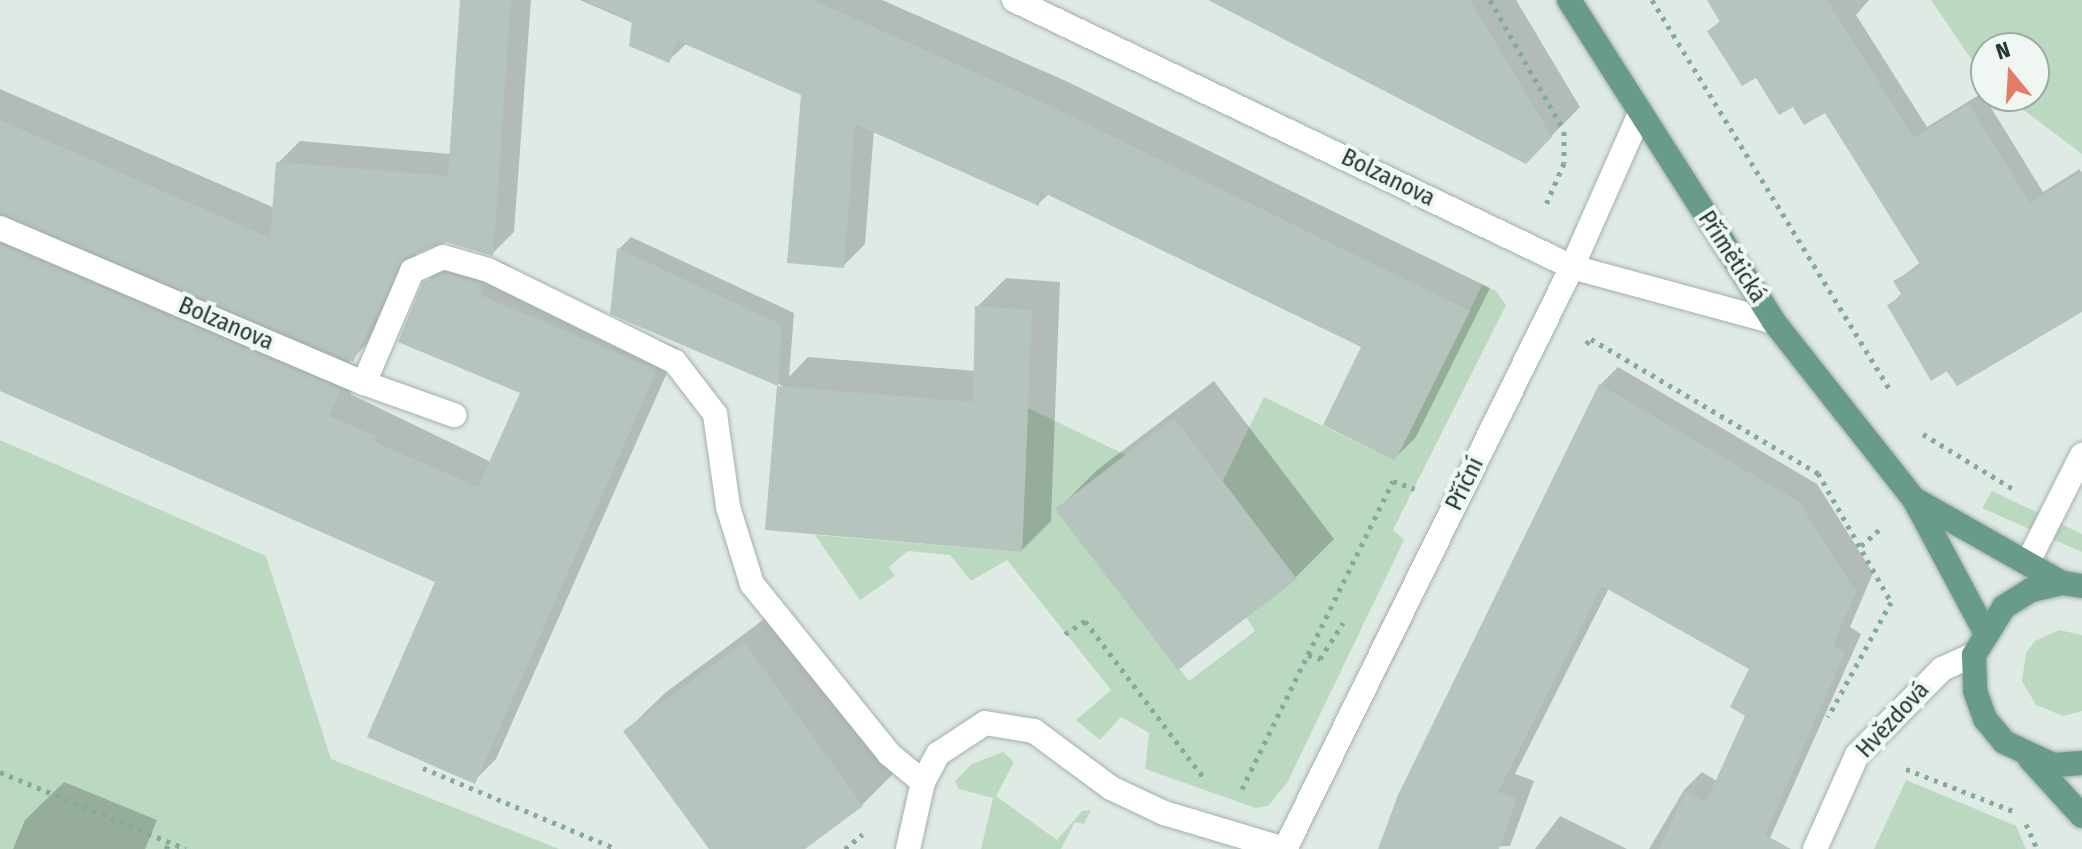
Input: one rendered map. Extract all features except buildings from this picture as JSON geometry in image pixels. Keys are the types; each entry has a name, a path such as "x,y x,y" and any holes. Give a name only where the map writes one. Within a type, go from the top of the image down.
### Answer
{"main road":[{"name":"Přímětická","path":"1569,0 1639,116 1774,322 1914,499 1985,632"},
{"name":"Přímětická","path":"1914,499 2072,584"},
{"path":"2072,584 2031,590 2004,607 1985,632 1974,655 1975,691 1985,719 2004,742 2028,758 2082,816"},
{"path":"2028,758 2053,765 2082,763"}],"street":[{"name":"Bolzanova","path":"1014,0 1572,267 1774,322"},
{"name":"Příční","path":"1284,849 1572,267 1639,116"},
{"name":"Bolzanova","path":"0,228 364,383 454,415"},
{"path":"364,383 412,271 443,257 488,270 675,362 715,414 734,533 752,584 889,754 923,782"},
{"path":"2028,562 2082,455"},
{"name":"Hvězdová","path":"1815,849 1857,755 1942,669 1974,655"},
{"path":"908,849 923,782 938,754 985,723 1034,731 1111,788 1164,813 1284,849"}],"path":[{"path":"1490,0 1564,131 1564,163 1528,245"},
{"path":"1652,0 1893,395"},
{"path":"1578,351 1591,339 1818,473 1891,602 1824,725 1857,755 1893,764 2022,814 2037,849"},
{"path":"1917,429 1959,460 2054,511"},
{"path":"1236,800 1393,481 1423,493 1420,498"},
{"path":"1308,655 1320,659 1345,619"},
{"path":"1065,634 1085,621 1206,781"},
{"path":"423,768 617,849"},
{"path":"0,772 186,849"},
{"path":"166,849 170,842"}],"green space":[{"path":"1931,0 2082,0 2082,154 2026,112 2050,112 2050,32 1970,32 1970,57"},
{"path":"1482,285 1496,291 1506,305 1393,530 1404,540 1287,783 1268,806 1256,808 1145,769 1149,733 1121,717 1100,740 1076,720 1111,690 1007,560 971,581 950,555 908,551 889,567 895,576 860,600 815,535 1022,552 1028,408 1126,455 1056,509 1189,681 1255,631 1246,617 1296,579 1223,481 1264,397 1395,461"},
{"path":"0,440 266,556 331,759 559,849 0,849"},
{"path":"1992,491 2082,534 2082,552 1982,508"},
{"path":"2059,630 2082,635 2082,711 2063,716 2036,705 2022,681 2026,653 2035,641"},
{"path":"1003,752 1014,762 996,796 1057,840 1082,811 1091,810 1084,824 1075,822 1061,849 981,849 993,798 959,789 955,781 972,764"},
{"path":"1906,780 2016,826 2026,849 1874,849"}]}
